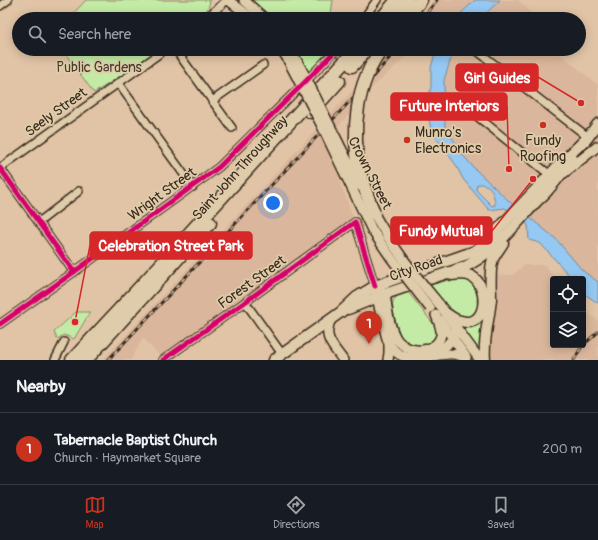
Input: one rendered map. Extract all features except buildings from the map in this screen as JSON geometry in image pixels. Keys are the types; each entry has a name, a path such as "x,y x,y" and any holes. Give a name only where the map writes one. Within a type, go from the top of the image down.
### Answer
{"highway":[{"path":"387,12 397,0"},
{"path":"402,12 415,3"},
{"path":"410,12 415,3"},
{"name":"Saint John Throughway","path":"72,360 177,248 350,56"},
{"name":"Saint John Throughway","path":"86,360 361,56"},
{"path":"374,213 360,172 356,125 358,105 365,80 378,56"}],"main road":[{"path":"228,0 244,12"},
{"path":"244,0 257,12"},
{"name":"Crown Street","path":"289,56 372,230 467,359"},
{"name":"Crown Street","path":"290,56 312,88 380,225 398,252 458,328 480,360"},
{"path":"512,222 555,176 598,124"},
{"path":"555,176 598,146 588,136"},
{"name":"City Road","path":"341,312 381,295 470,264 489,252 509,233 512,222"},
{"name":"City Road","path":"341,312 357,297 376,286 475,251 512,222"},
{"path":"484,360 484,343 491,297 492,265 493,260 509,233"},
{"path":"459,257 470,264 485,281 491,297"},
{"path":"431,278 462,273 475,278 482,289 484,303 483,310 476,320 471,322 460,321 447,314"},
{"path":"376,286 381,295 394,334 403,345 410,349 417,351 432,348 437,344 441,336 441,330 433,311"},
{"path":"381,295 382,318 389,343 390,353 388,360"},
{"path":"279,358 341,312"},
{"path":"331,319 327,328 328,336 343,360"},
{"path":"428,357 447,345 453,338 458,328"},
{"path":"389,343 395,351 408,359 452,353 467,359"}],"street":[{"path":"0,6 8,0"},
{"path":"211,12 218,0"},
{"path":"214,12 228,0"},
{"path":"367,0 372,8"},
{"path":"369,12 378,0"},
{"name":"Seely Street","path":"0,168 156,56"},
{"path":"180,56 232,128"},
{"name":"Wright Street","path":"0,324 194,186 226,161 330,56"},
{"path":"484,56 588,136"},
{"path":"212,101 264,65"},
{"path":"118,83 194,186"},
{"path":"478,117 555,176"},
{"path":"0,168 74,272"},
{"path":"38,222 79,191"},
{"name":"Forest Street","path":"163,360 355,222 376,286"},
{"path":"245,302 279,358"},
{"path":"54,360 64,342"}],"shaded area":[{"path":"434,0 475,0 462,12 424,12"},
{"path":"500,0 518,0 531,12 487,12"},
{"path":"385,56 406,56 377,83 324,142 340,177 341,185 354,219 209,322 211,327 163,360 143,338 131,360 103,360"},
{"path":"452,56 563,56 598,85 598,145 588,137 518,208 474,168 444,128 444,80"},
{"path":"598,146 598,282 583,271 555,238 526,214 538,200"},
{"path":"524,265 545,265 553,276 550,276 550,348 586,348 586,311 598,321 598,360 485,360 491,274 513,275"}],"green space":[{"name":"Public Gardens","path":"86,0 210,0 209,6 205,12 75,12"},
{"path":"250,0 333,0 331,12 263,12"},
{"name":"Public Gardens","path":"67,56 149,56 122,75 94,93"},
{"path":"299,56 325,56 308,73"},
{"path":"454,278 468,279 475,284 479,301 478,312 471,318 460,316 444,303 428,285"},
{"path":"408,292 434,325 437,332 436,338 427,345 420,346 407,343 399,332 393,313 393,301 398,295"},
{"path":"76,312 90,312 74,339 64,335 57,339 54,332"},
{"path":"484,316 481,353 461,326"}],"water":[{"path":"475,0 500,0 487,12 462,12"},
{"path":"434,56 452,56 444,80 445,128 462,154 474,168 510,202 555,238 583,271 598,282 598,303 586,295 586,276 569,276 540,243 529,240 528,225 505,208 489,210 463,179 456,165 431,131 427,107 431,86 431,68","holes":["479,184 490,188 495,200 495,205 492,206 476,189 477,185"]}],"railway":[{"path":"428,12 437,0"},
{"path":"108,360 391,56"},
{"path":"574,360 582,346 598,332"}],"cycle path":[{"path":"0,324 219,167 330,56"},
{"path":"0,168 74,272"},
{"path":"163,360 355,222 375,286"}],"place":[{"name":"Girl Guides","path":"581,103"},
{"name":"Fundy Roofing","path":"543,125"},
{"name":"Munro's Electronics","path":"407,140"},
{"name":"Future Interiors","path":"509,169"},
{"name":"Fundy Mutual","path":"533,179"},
{"name":"Celebration Street Park","path":"75,322"},
{"name":"Tabernacle Baptist Church","path":"369,344"}]}
